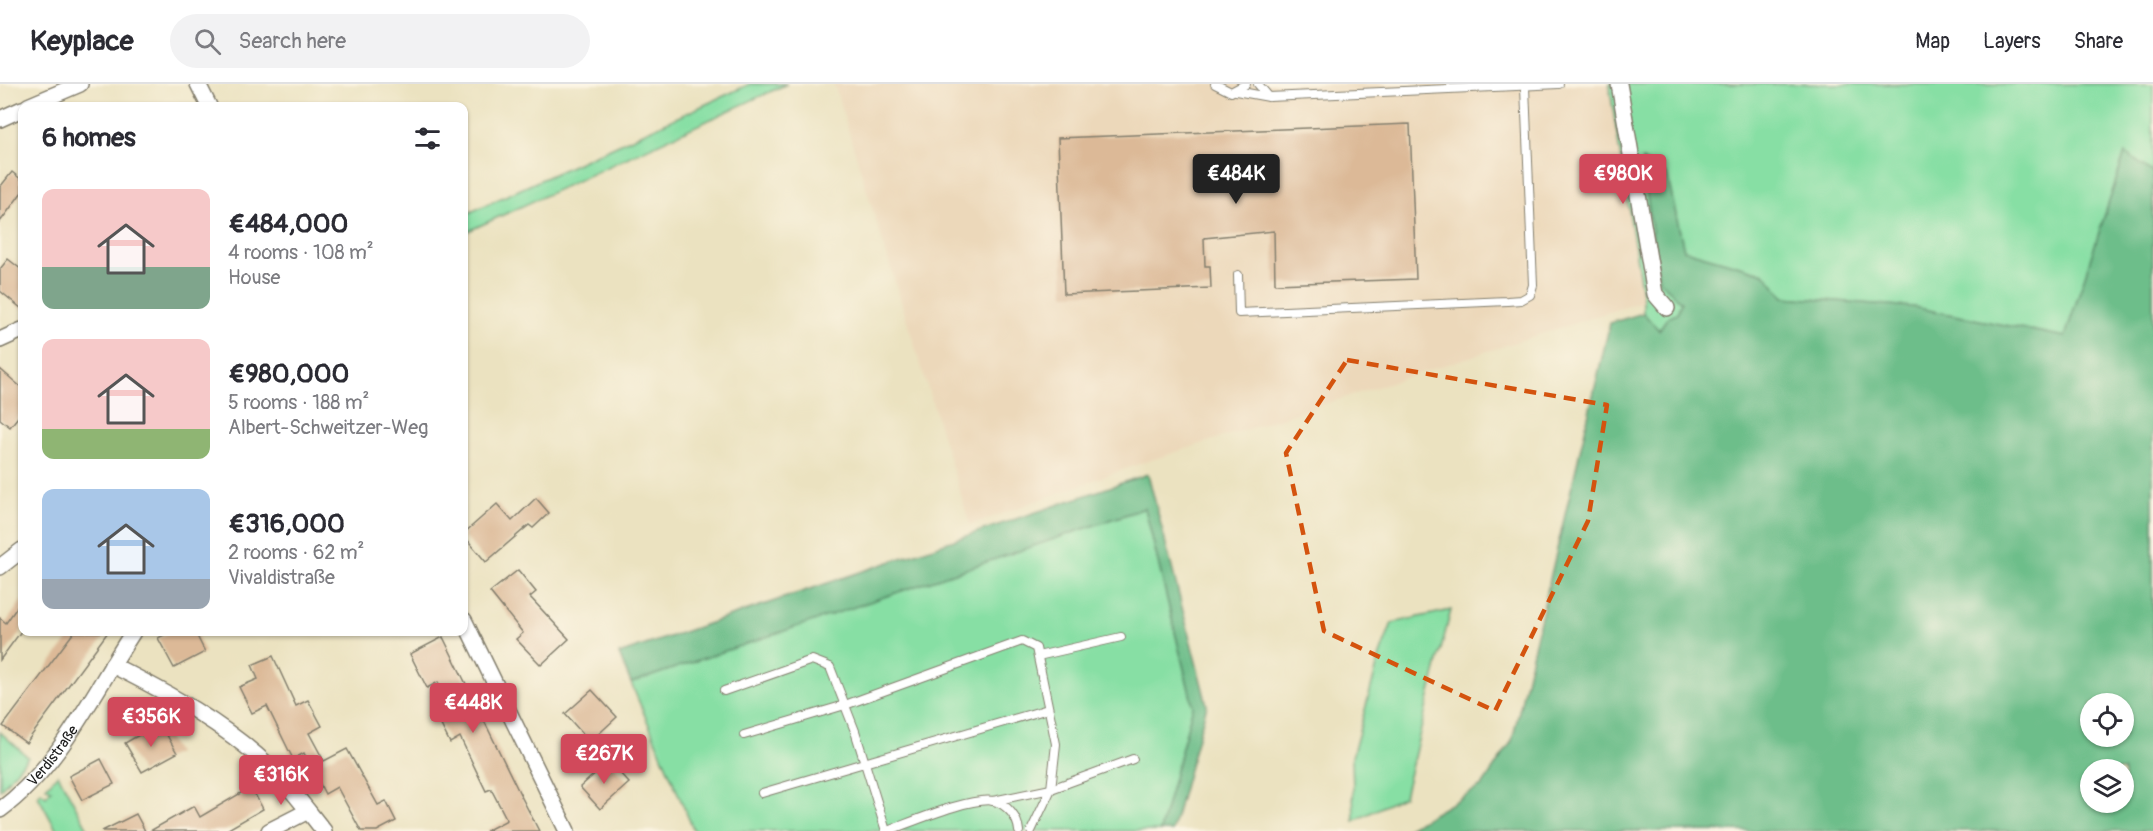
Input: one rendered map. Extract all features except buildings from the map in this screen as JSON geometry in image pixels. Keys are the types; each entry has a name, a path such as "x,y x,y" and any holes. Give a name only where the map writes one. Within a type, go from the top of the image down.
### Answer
{"street":[{"path":"37,102 80,84"},
{"path":"198,84 207,102"},
{"path":"1619,84 1655,294 1667,308"},
{"path":"0,118 18,111"},
{"path":"0,340 18,332"},
{"path":"0,567 18,553"},
{"path":"468,628 567,831"},
{"name":"Verdistraße","path":"0,810 23,794 49,764 131,636"},
{"path":"112,664 172,695 234,736 272,769 324,831"},
{"path":"269,831 308,811"}],"lane":[{"path":"1215,84 1225,91 1269,97 1560,84"},
{"path":"1236,91 1246,84"},
{"path":"1258,84 1269,97"},
{"path":"1238,275 1239,313 1507,301 1521,300 1530,295 1533,285 1525,87"},
{"path":"1038,656 1121,637"},
{"path":"744,735 845,705 1022,640 1036,648 1056,744 1051,789 1031,831"},
{"path":"724,691 812,660 830,667 865,762 886,831 957,806 1051,789 1133,759"},
{"path":"762,793 1048,709"},
{"path":"993,801 1008,808 1019,831"}],"highlighted area":[{"path":"1347,360 1607,405 1588,521 1495,711 1324,631 1286,453"}],"shaded area":[{"path":"834,84 1609,84 1643,301 1139,464 970,525"}],"green space":[{"path":"750,84 787,84 468,231 468,213"},
{"path":"1609,84 2153,84 2153,173 2125,153 2065,337 1913,307 1783,297 1764,273 1684,250 1667,175 1642,160 1659,280 1681,302 1677,314 1667,318 1659,330 1643,313 1643,300"},
{"path":"2125,153 2153,173 2153,831 1403,831 1482,786 1512,741 1610,323 1643,313 1659,330 1667,318 1677,314 1681,302 1659,280 1642,160 1667,175 1684,250 1764,273 1784,297 1913,307 2065,337"},
{"path":"1148,474 1207,705 1172,831 1160,831 1193,706 1145,508 631,683 619,654"},
{"path":"1145,508 1193,706 1160,831 694,831 631,683"},
{"path":"1451,610 1404,796 1354,821 1352,757 1380,655 1392,623"},
{"path":"0,732 28,757 0,790"},
{"path":"58,774 89,831 57,831 38,796 41,792 46,796 51,790 46,787"}]}
